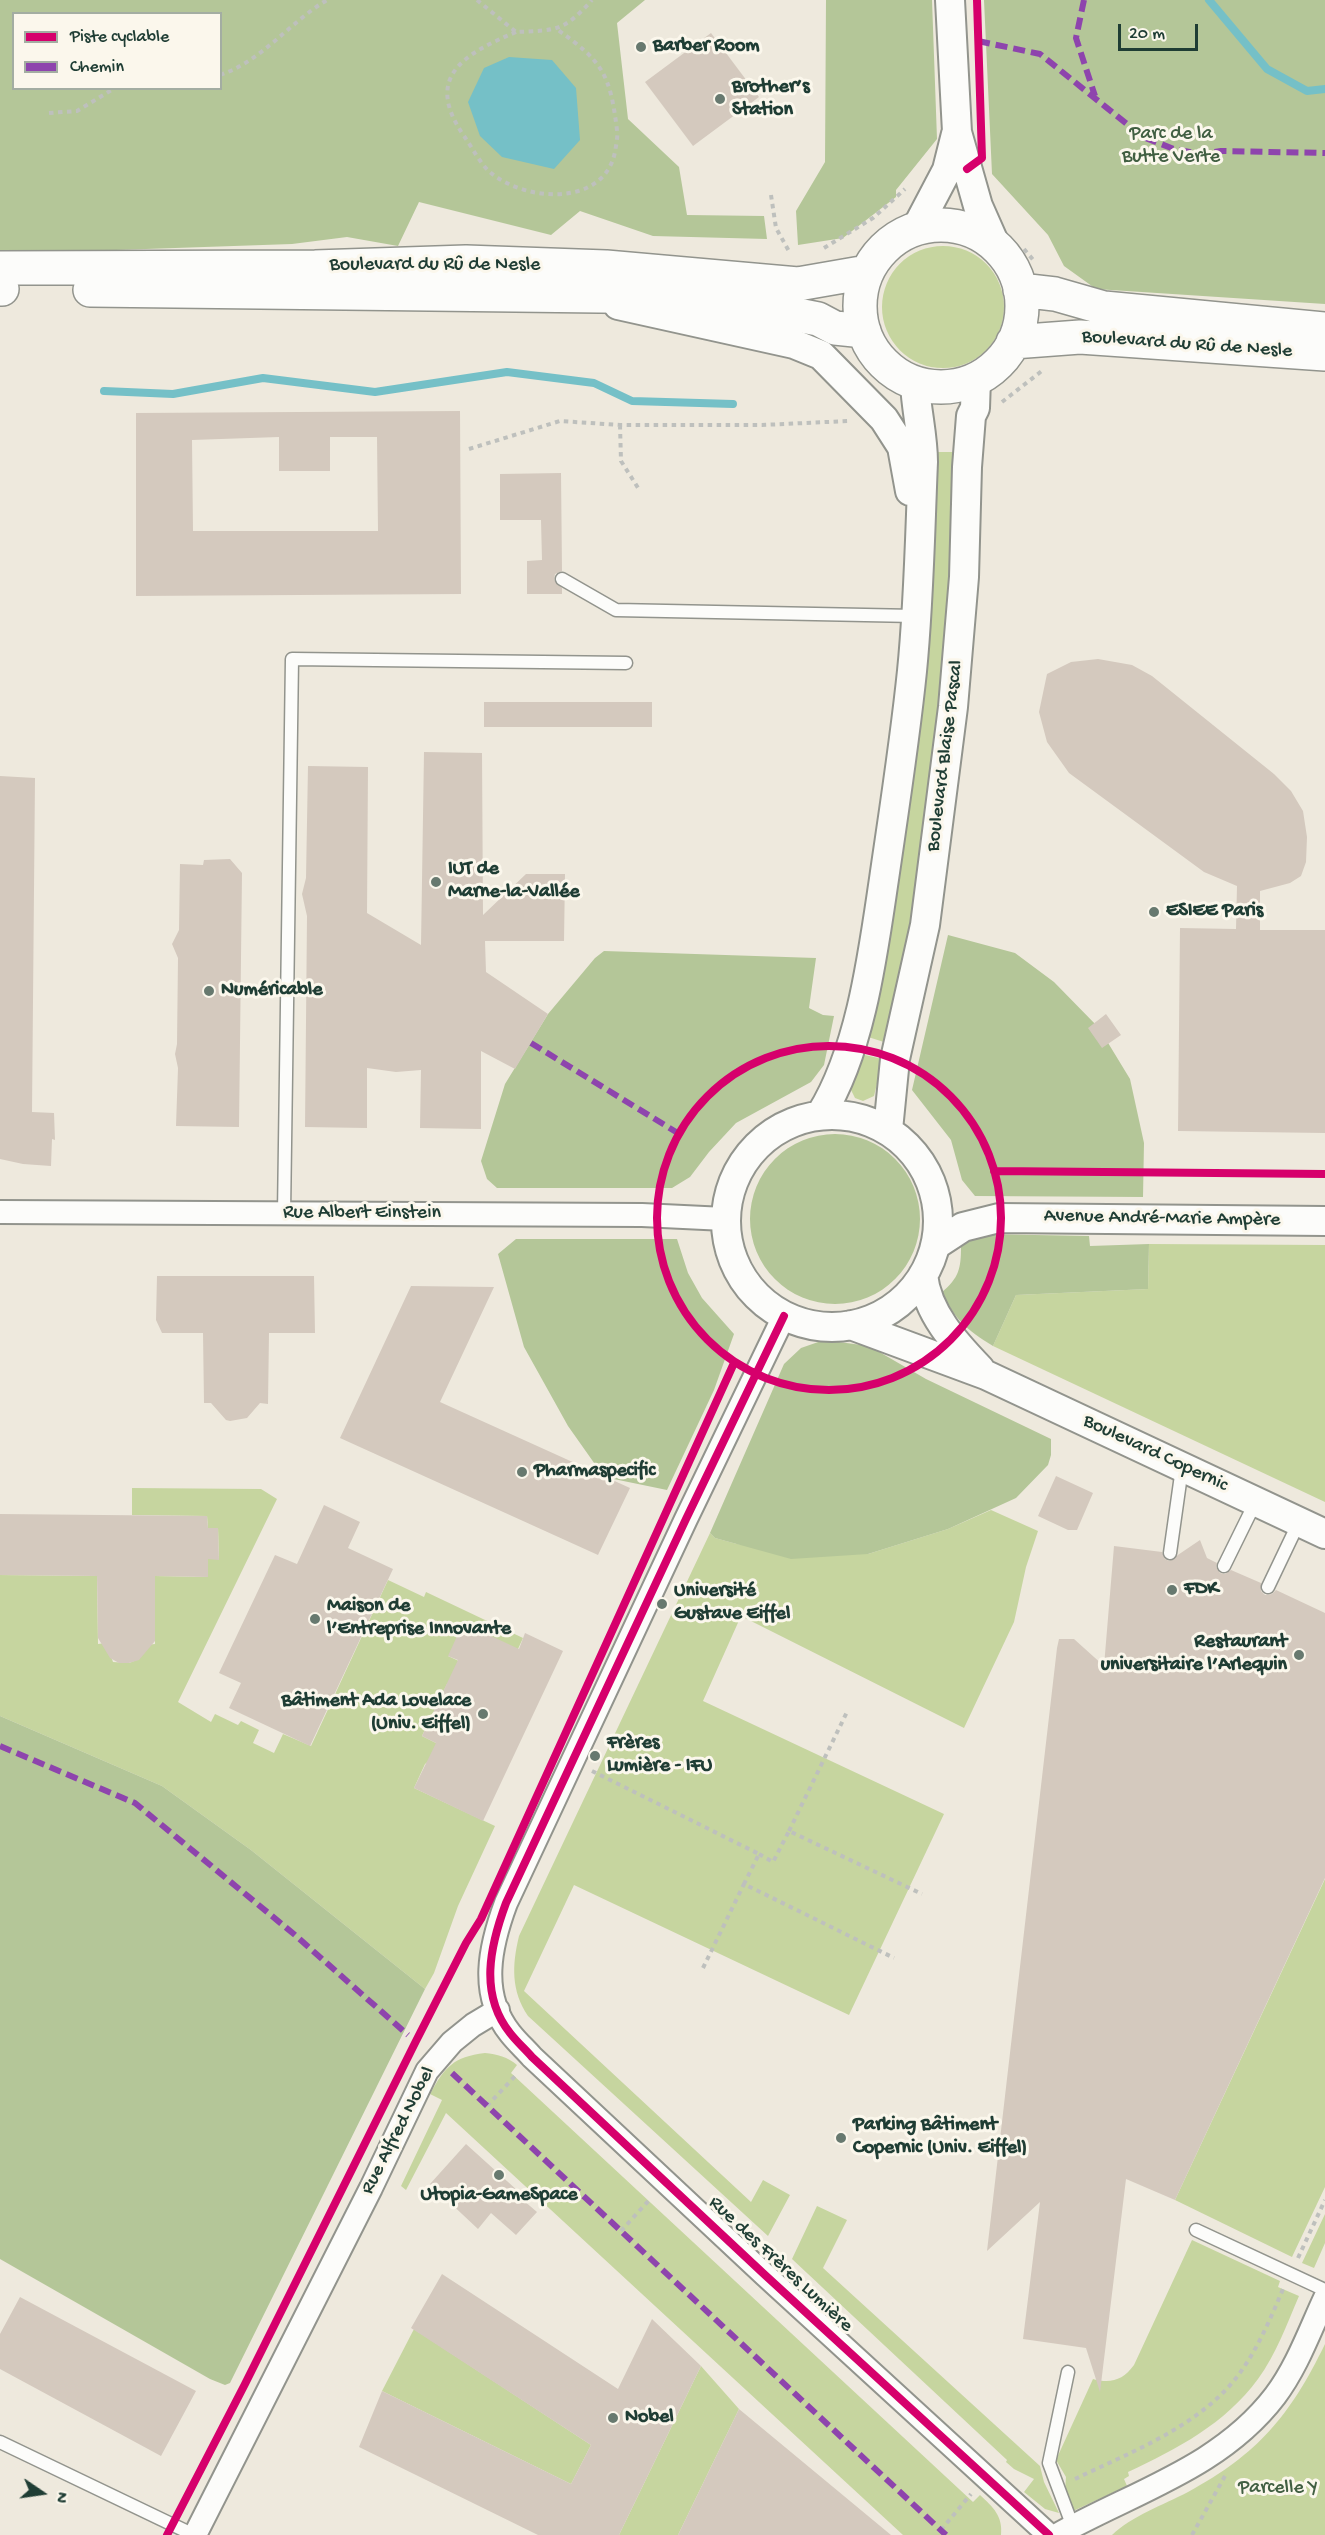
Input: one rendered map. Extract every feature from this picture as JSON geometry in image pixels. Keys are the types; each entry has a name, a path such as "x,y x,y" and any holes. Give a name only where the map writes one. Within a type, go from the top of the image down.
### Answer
{"main road":[{"path":"940,225 965,229 982,237 997,249 1011,266 1020,290 1020,318 1013,342 999,362 976,379 948,387 915,383 884,364 876,355 864,331 860,299 867,272 882,250 893,241 916,229 940,225"},
{"name":"Boulevard du Rû de Nesle","path":"0,284 315,267 466,262 606,267 798,284 867,272"},
{"path":"0,284 685,297 762,308 818,320 835,328 864,331"},
{"path":"1020,290 1055,294 1104,308 1325,329"},
{"name":"Boulevard du Rû de Nesle","path":"1013,342 1080,337 1325,354"}],"street":[{"path":"950,0 957,132 978,206 997,249"},
{"path":"916,229 943,176 957,132"},
{"path":"572,296 794,344 821,355 884,419 902,447 910,494 917,581"},
{"name":"Boulevard Blaise Pascal","path":"888,1130 895,1059 925,925 953,707 964,577 967,456 971,416 975,408 976,379"},
{"path":"821,1114 834,1093 850,1048 877,922 912,670 923,446 923,435 916,411 915,383"},
{"path":"821,1114 856,1117 888,1130 918,1159 935,1193 938,1217 937,1244 923,1275 904,1299 880,1316 851,1325 817,1327 784,1316 759,1299 740,1276 730,1248 725,1219 733,1180 753,1148 784,1125 821,1114"},
{"name":"Avenue André-Marie Ampère","path":"935,1193 999,1218"},
{"name":"Rue Albert Einstein","path":"0,1212 631,1215 725,1219"},
{"name":"Avenue André-Marie Ampère","path":"937,1244 963,1227 999,1218 1325,1221"},
{"name":"Boulevard Copernic","path":"923,1275 928,1297 949,1337 986,1375"},
{"path":"498,2010 489,1980 490,1954 506,1903 784,1316"},
{"name":"Boulevard Copernic","path":"851,1325 986,1375 1325,1534"},
{"name":"Rue des Frères Lumière","path":"498,2010 509,2032 532,2057 1050,2535"},
{"name":"Rue Alfred Nobel","path":"195,2535 320,2290 427,2071 452,2042 473,2025 498,2010"},
{"path":"1065,2531 1154,2488 1216,2453 1237,2436 1276,2394 1294,2364 1325,2298"}],"lane":[{"path":"562,579 616,610 915,616"},
{"path":"284,1213 292,659 626,663"},
{"path":"1170,1553 1183,1467"},
{"path":"1224,1566 1256,1501"},
{"path":"1268,1587 1299,1522"},
{"path":"1196,2230 1325,2290"},
{"path":"1065,2531 1057,2486 1048,2463 1068,2372"},
{"path":"0,2442 195,2535"}],"path":[{"path":"222,74 259,54 306,12 327,0"},
{"path":"477,0 516,32"},
{"path":"558,30 587,51 604,72 614,105 618,136 612,164 598,183 561,195 532,194 490,172 456,124 446,99 448,81 457,65 489,43 516,32 558,30 592,0"},
{"path":"49,113 77,111 112,90"},
{"path":"818,252 873,218 904,189 943,176"},
{"path":"771,195 776,228 791,254"},
{"path":"469,449 560,421 620,425 762,425 848,421"},
{"path":"620,425 621,461 640,491"},
{"path":"573,1761 773,1862 847,1712"},
{"path":"789,1831 922,1894"},
{"path":"703,1968 759,1854"},
{"path":"744,1884 894,1958"},
{"path":"487,2106 532,2057"},
{"path":"621,2231 666,2181"},
{"path":"1057,2486 1173,2429 1198,2414 1225,2391 1246,2366 1325,2200"}],"green space":[{"path":"0,0 645,0 617,23 628,119 679,167 687,215 764,216 767,239 653,236 580,211 551,235 419,202 398,246 347,237 292,244 0,254"},
{"path":"826,0 932,0 937,139 896,190 896,197 843,238 798,245 796,211 825,162"},
{"name":"Parc de la Butte Verte","path":"984,0 1325,0 1325,304 1096,289 1064,266 1048,235 992,174"},
{"path":"943,246 966,250 986,264 1000,284 1004,307 1000,330 986,350 966,364 943,368 920,364 900,350 886,330 882,307 886,284 900,264 920,250"},
{"path":"933,452 956,452 949,623 916,898 887,1043 865,1036"},
{"path":"948,935 1015,953 1054,982 1099,1028 1130,1079 1144,1143 1143,1197 975,1196 962,1180 951,1140 912,1090"},
{"path":"604,951 816,958 809,1008 823,1015 834,1016 824,1065 811,1082 736,1123 690,1177 672,1188 497,1188 487,1179 481,1161 505,1084 548,1014 595,958"},
{"path":"860,1054 883,1059 874,1096 863,1101 855,1098 851,1090"},
{"path":"835,1134 867,1141 895,1159 913,1187 920,1219 913,1251 895,1279 867,1297 835,1304 803,1297 775,1279 757,1251 750,1219 757,1187 775,1159 803,1141"},
{"path":"980,1234 1089,1236 1090,1246 1149,1244 1148,1289 1016,1295 993,1346 963,1324 942,1292 958,1272 961,1247"},
{"path":"516,1239 677,1239 688,1273 702,1298 734,1334 714,1390 667,1490 604,1477 568,1426 524,1347 498,1254"},
{"path":"1149,1244 1325,1245 1325,1502 993,1346 1016,1295 1148,1289"},
{"path":"824,1340 869,1346 926,1379 1051,1439 1051,1455 1048,1465 1016,1498 948,1529 868,1554 791,1559 715,1538 710,1533 784,1364 801,1348"},
{"path":"132,1488 261,1489 277,1499 178,1702 211,1722 215,1714 238,1725 241,1721 259,1730 253,1743 274,1753 283,1734 311,1746 388,1580 424,1597 426,1592 523,1638 518,1649 448,1656 476,1669 447,1684 422,1736 446,1748 425,1764 414,1788 495,1826 458,1906 434,1973 425,1989 251,1850 162,1786 0,1716 0,1575 97,1576 98,1644 106,1643 113,1662 129,1663 139,1659 145,1645 155,1644 155,1576 207,1577 208,1559 219,1559 218,1528 208,1528 207,1516 132,1515"},
{"path":"991,1510 1038,1531 1026,1567 1014,1622 964,1728 741,1616 703,1701 944,1814 849,2015 574,1885 524,1991 751,2202 763,2180 790,2195 768,2236 528,2016 518,1997 514,1978 519,1936 710,1533 715,1538 737,1544 868,1554 948,1529"},
{"path":"0,1716 162,1786 251,1850 425,1989 230,2383 225,2385 210,2379 0,2259"},
{"path":"1325,1879 1325,2187 1292,2257 1175,2200"},
{"path":"485,2053 502,2056 517,2065 511,2073 973,2502 980,2495 985,2499 999,2517 1001,2535 903,2535 446,2113 406,2190 401,2186 442,2100 430,2094 435,2085 446,2070 457,2061"},
{"path":"817,2206 847,2220 823,2268 1040,2466 1044,2482 1059,2513 1045,2509 1024,2492 1034,2479 1014,2469 1006,2462 1007,2460 792,2259"},
{"path":"1325,2214 1325,2243 1314,2268 1302,2263"},
{"path":"1192,2240 1280,2281 1278,2287 1299,2296 1286,2328 1258,2379 1231,2409 1199,2434 1128,2472 1129,2476 1124,2479 1127,2486 1071,2512 1065,2491 1066,2477 1056,2460 1093,2379 1116,2380 1134,2365"},
{"path":"414,2329 591,2445 571,2484 382,2391"},
{"name":"Parcelle Y","path":"1325,2344 1325,2535 1112,2535 1138,2516 1213,2478 1253,2447 1270,2431 1299,2392"},
{"path":"701,2366 739,2409 678,2535 619,2535"}],"water":[{"path":"509,57 552,60 576,88 580,140 554,169 502,157 480,136 468,102 484,68"}],"building":[{"path":"711,33 759,97 693,146 645,82"},
{"path":"460,411 461,594 136,596 136,413","holes":["279,437 279,471 330,471 330,437 377,437 378,531 193,531 192,440"]},
{"path":"561,473 562,571 555,574 554,580 562,588 562,594 527,594 527,561 542,560 541,520 500,520 500,474"},
{"path":"1098,659 1132,665 1152,676 1274,774 1291,791 1303,811 1307,837 1306,862 1301,876 1290,883 1260,891 1260,930 1325,930 1325,1133 1178,1131 1180,928 1236,929 1237,886 1204,872 1069,773 1047,742 1039,712 1047,674 1071,662"},
{"path":"484,702 652,702 652,727 484,727"},
{"path":"424,752 482,753 483,915 526,874 565,874 564,941 485,941 486,972 548,1014 515,1069 481,1051 481,1129 420,1128 421,1070 396,1072 367,1068 367,1128 305,1127 307,916 302,894 306,878 308,766 368,767 367,913 421,945"},
{"path":"0,776 35,778 32,1112 54,1113 55,1140 52,1139 51,1166 23,1164 0,1159"},
{"name":"Numéricable","path":"230,859 242,873 239,1127 176,1126 178,1068 175,1054 178,958 172,944 179,930 180,864 203,865 204,860"},
{"path":"1106,1014 1121,1035 1102,1048 1088,1028"},
{"path":"157,1276 314,1276 315,1333 269,1333 268,1404 260,1403 247,1418 230,1421 226,1420 211,1403 204,1403 203,1333 162,1333 156,1320"},
{"path":"411,1286 494,1287 440,1402 630,1488 598,1555 340,1438"},
{"path":"1056,1476 1093,1493 1077,1530 1068,1530 1038,1516"},
{"name":"Maison de l’Entreprise Innovante","path":"324,1505 360,1522 348,1548 393,1569 310,1746 229,1708 241,1683 219,1673 275,1555 297,1564"},
{"path":"0,1514 207,1516 208,1528 218,1528 219,1560 208,1559 208,1577 155,1576 155,1641 139,1660 119,1663 110,1658 98,1638 97,1576 0,1575"},
{"path":"1200,1540 1207,1558 1217,1563 1216,1567 1220,1573 1225,1574 1231,1570 1261,1583 1261,1591 1265,1595 1272,1594 1276,1590 1325,1613 1325,1878 1175,2200 1126,2179 1100,2392 1086,2348 1023,2339 1040,2202 987,2251 1057,1648 1059,1639 1074,1639 1104,1666 1114,1546 1162,1552 1165,1559 1169,1561"},
{"name":"Bâtiment Ada Lovelace (Univ. Eiffel)","path":"463,1623 519,1649 525,1633 563,1651 483,1821 414,1788 436,1743 422,1736 458,1660 448,1656"},
{"path":"466,2144 518,2191 516,2194 537,2212 516,2235 491,2213 478,2229 430,2184"},
{"name":"Nobel","path":"442,2274 618,2389 652,2319 701,2366 619,2535 538,2535 359,2447 382,2391 571,2484 591,2445 411,2328"},
{"path":"20,2297 196,2391 161,2456 0,2369 0,2334"},
{"path":"739,2409 891,2535 678,2535"}],"waterway":[{"path":"1209,0 1267,69 1307,91 1325,89"},
{"path":"104,391 173,394 263,378 375,392 507,372 594,383 632,401 733,404"}],"marked path":[{"path":"1084,0 1076,38 1095,96"},
{"path":"978,41 1040,54 1143,137 1174,149 1201,154 1221,151 1325,153"},
{"path":"531,1043 681,1135"},
{"path":"0,1746 135,1803 295,1935 408,2035"},
{"path":"452,2073 946,2535"}],"cycle path":[{"path":"967,169 982,158 977,0"},
{"path":"829,1046 863,1049 895,1059 925,1075 951,1096 972,1122 988,1152 998,1184 1001,1218 998,1252 988,1284 972,1314 951,1340 925,1361 895,1377 863,1387 829,1390 795,1387 763,1377 733,1361 707,1340 686,1314 670,1284 660,1252 657,1218 660,1184 670,1152 686,1122 707,1096 733,1075 763,1059 795,1049 829,1046"},
{"path":"994,1171 1325,1174"},
{"path":"784,1316 506,1903 492,1953 490,1970 494,2002 500,2018 510,2033 532,2057 765,2275 1049,2535"},
{"path":"167,2535 416,2041 466,1943 481,1919 734,1363"}],"place":[{"name":"Barber Room","path":"641,47"},
{"name":"Brother’s Station","path":"720,99"},
{"name":"IUT de Marne-la-Vallée","path":"436,882"},
{"name":"ESIEE Paris","path":"1154,912"},
{"name":"Numéricable","path":"209,991"},
{"name":"Pharmaspecific","path":"522,1472"},
{"name":"FDK","path":"1172,1590"},
{"name":"Université Gustave Eiffel","path":"662,1604"},
{"name":"Maison de l’Entreprise Innovante","path":"315,1619"},
{"name":"Restaurant universitaire l’Arlequin","path":"1299,1655"},
{"name":"Bâtiment Ada Lovelace (Univ. Eiffel)","path":"483,1714"},
{"name":"Frères Lumière - IFU","path":"595,1756"},
{"name":"Parking Bâtiment Copernic (Univ. Eiffel)","path":"841,2138"},
{"name":"Utopia-GameSpace","path":"499,2175"},
{"name":"Nobel","path":"613,2418"}]}
